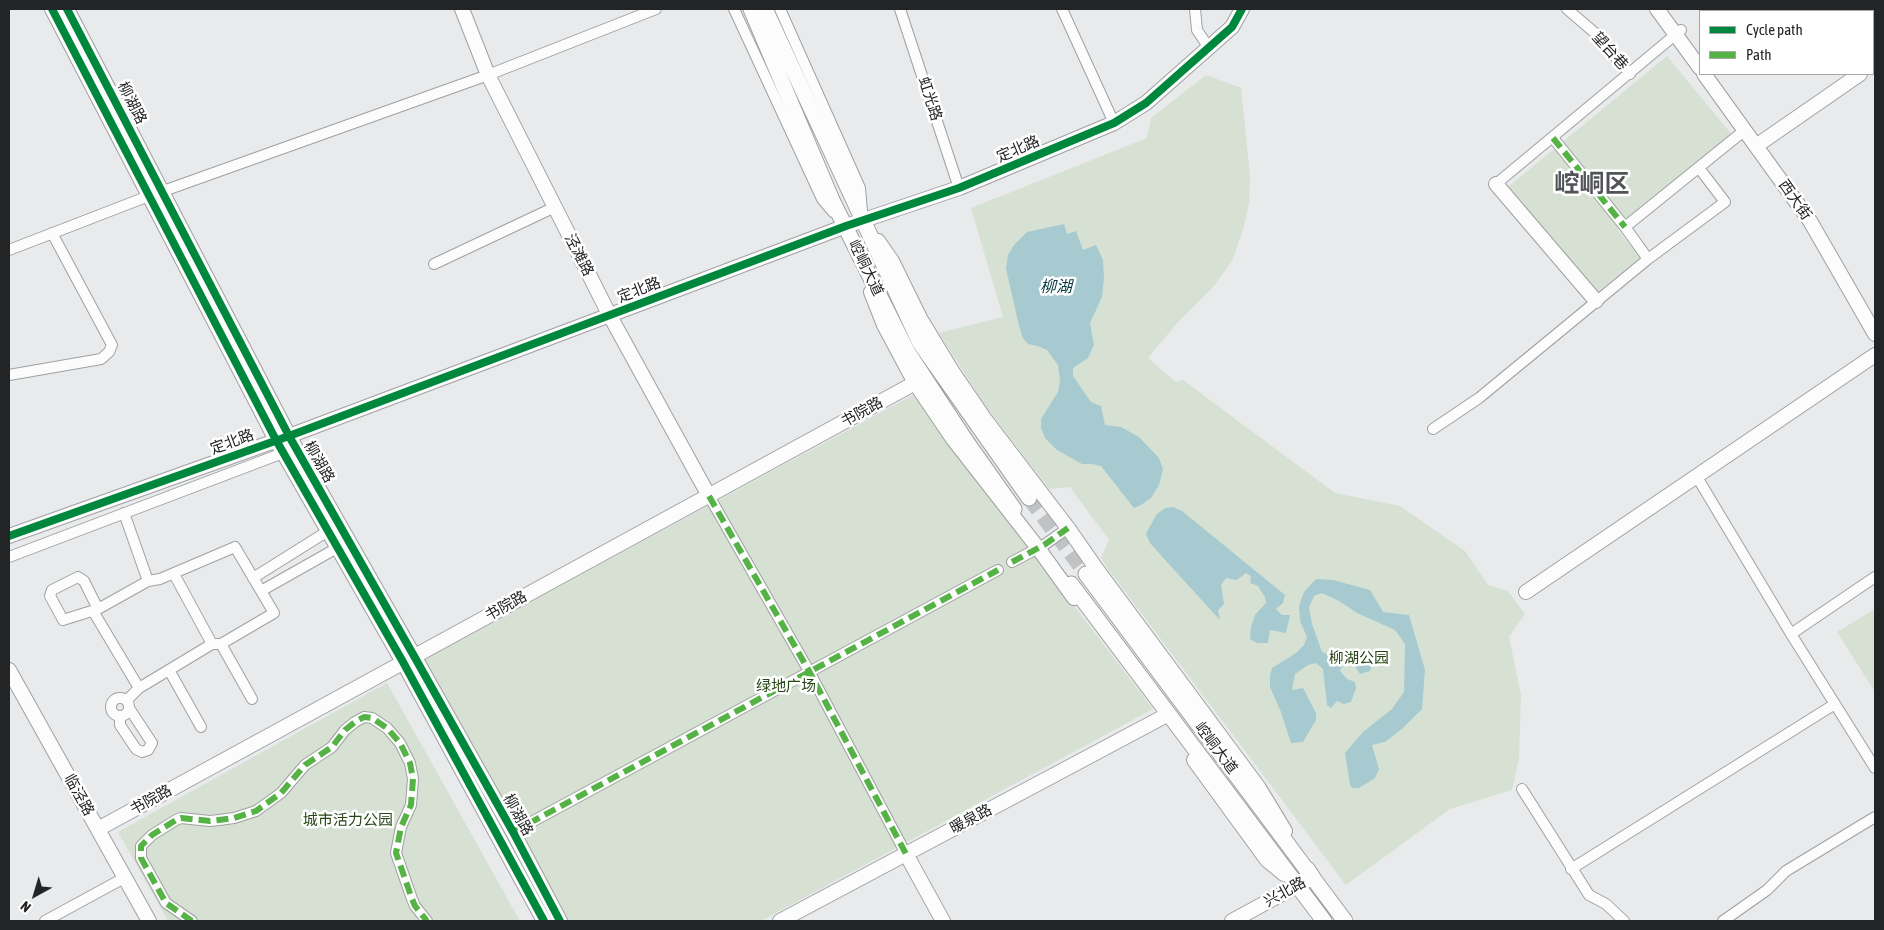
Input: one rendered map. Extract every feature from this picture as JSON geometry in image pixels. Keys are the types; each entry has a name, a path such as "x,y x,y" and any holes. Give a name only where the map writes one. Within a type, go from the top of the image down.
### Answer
{"main road":[{"name":"崆峒大道","path":"751,9 832,200 906,351 966,442 1014,509"},
{"name":"崆峒大道","path":"765,9 920,344 1029,498"},
{"name":"崆峒大道","path":"1086,574 1346,921"},
{"name":"崆峒大道","path":"1071,584 1324,921"}],"street":[{"name":"柳湖路","path":"52,9 156,194"},
{"name":"柳湖路","path":"67,9 156,194 282,438 408,659 544,921"},
{"name":"泾滩路","path":"462,9 488,75 610,316 709,496"},
{"path":"9,250 156,194 488,75 656,9"},
{"path":"734,9 822,199 846,226 884,325 915,383 953,439 1038,548 1267,860 1297,885"},
{"path":"780,9 860,188 863,220 892,261 921,320 952,371 984,418 1068,528 1259,788 1313,877"},
{"name":"虹光路","path":"900,9 959,188"},
{"path":"1062,9 1114,123"},
{"path":"1195,9 1197,30 1209,48"},
{"name":"定北路","path":"9,536 282,438 846,226 959,188 1114,123 1146,103 1209,48 1232,27 1242,9"},
{"name":"望台巷","path":"1567,9 1595,33 1630,74"},
{"path":"1657,9 1699,55"},
{"path":"1666,9 1699,66"},
{"path":"1596,301 1496,184 1678,32"},
{"name":"西大街","path":"1705,75 1745,130 1759,144 1816,217 1875,320"},
{"name":"西大街","path":"1714,75 1810,221 1875,334"},
{"path":"1759,144 1859,75"},
{"path":"1625,227 1745,130"},
{"path":"1553,138 1648,258"},
{"path":"1433,429 1479,398 1648,258 1725,202 1699,168"},
{"path":"434,264 555,207"},
{"path":"9,375 101,359 109,352 112,345 52,233"},
{"path":"1526,592 1875,355"},
{"name":"书院路","path":"98,829 915,383"},
{"name":"柳湖路","path":"282,438 283,453 337,548 408,659 513,832 560,921"},
{"path":"9,557 283,453"},
{"path":"1697,477 1791,634 1875,768"},
{"path":"709,496 809,670 819,692 943,921"},
{"path":"124,513 148,580"},
{"path":"1012,562 1038,548 1068,528"},
{"path":"253,578 328,531"},
{"path":"120,716 126,714 128,704 139,688 274,613 235,547 160,580 148,580 95,610 64,620 50,596 52,590 78,577 84,581 95,610 139,688"},
{"path":"261,591 337,548"},
{"path":"513,832 809,670 998,570"},
{"path":"174,574 252,699"},
{"path":"1791,634 1875,577"},
{"name":"临泾路","path":"9,670 149,921"},
{"path":"169,670 201,727"},
{"path":"121,697 128,704 152,743 148,750 142,752 136,749 120,725 120,716 112,711 112,702 121,697"},
{"path":"1572,869 1835,704"},
{"path":"192,921 166,903 142,858 142,846 152,835 181,818 210,821 234,818 256,810 281,793 305,765 332,747 345,730 364,717 372,718 387,728 400,744 410,763 413,779 411,805 401,827 396,853 415,906 427,921"},
{"name":"暖泉路","path":"780,921 1163,717"},
{"path":"1522,789 1589,895 1606,904 1624,921"},
{"path":"1723,921 1767,890 1786,871 1875,817"},
{"name":"兴北路","path":"1232,921 1313,877"},
{"path":"45,921 124,878"}],"green space":[{"path":"1667,56 1733,136 1618,230 1640,257 1596,293 1508,187"},
{"name":"柳湖公园","path":"1206,75 1241,88 1250,176 1249,203 1244,226 1233,259 1214,286 1178,322 1148,358 1176,382 1183,380 1335,493 1400,506 1465,551 1488,585 1508,591 1525,614 1509,637 1521,695 1519,758 1512,790 1450,809 1346,885 1108,569 1101,558 1109,540 1070,487 1049,489 984,404 939,333 1003,317 971,208 1147,138 1151,118"},
{"name":"绿地广场","path":"913,395 1153,709 761,921 565,921 423,660"},
{"path":"1873,610 1875,613 1875,692 1837,632"},
{"name":"城市活力公园","path":"387,683 520,921 168,921 118,832"}],"water":[{"name":"柳湖","path":"1064,224 1067,234 1076,231 1083,250 1096,245 1103,260 1102,297 1090,323 1094,345 1088,358 1073,368 1073,376 1091,402 1101,406 1105,425 1121,427 1139,437 1159,458 1163,469 1159,485 1151,498 1134,508 1101,466 1082,464 1057,450 1045,438 1041,428 1041,419 1058,392 1060,381 1058,365 1047,350 1028,344 1023,338 1006,268 1008,255 1014,245 1027,232"},
{"path":"1173,507 1182,511 1285,595 1283,603 1276,609 1282,615 1290,615 1286,633 1270,630 1268,643 1257,643 1250,639 1255,615 1266,603 1265,597 1258,586 1250,583 1251,576 1246,573 1237,580 1226,578 1221,585 1224,604 1218,610 1220,620 1167,562 1150,543 1146,534 1156,515 1165,508"},
{"path":"1316,579 1333,580 1370,590 1383,612 1409,615 1425,670 1422,709 1403,728 1385,742 1372,745 1379,769 1375,778 1359,788 1353,788 1350,785 1345,753 1363,732 1392,709 1404,692 1405,644 1395,630 1357,613 1322,593 1314,596 1309,607 1312,624 1322,652 1335,658 1355,650 1367,653 1374,661 1370,671 1360,674 1353,663 1343,664 1340,671 1347,679 1355,682 1356,688 1351,702 1344,704 1337,701 1331,708 1327,705 1323,669 1316,663 1308,665 1295,674 1292,690 1303,688 1316,713 1316,720 1303,742 1291,743 1281,712 1270,687 1270,676 1272,668 1296,653 1304,645 1307,637 1300,621 1299,606 1304,592"}],"tunnel":[{"path":"1029,498 1086,574"}],"marked path":[{"path":"1553,138 1625,227"},
{"path":"709,496 809,671 906,854"},
{"path":"1012,562 1044,545 1068,528"},
{"path":"513,832 998,570"},
{"path":"192,921 166,903 141,858 141,846 152,835 181,818 210,821 234,818 256,811 281,793 305,765 332,747 345,730 364,717 372,718 387,728 400,743 410,763 413,779 411,805 401,827 396,853 415,906 427,921"}],"cycle path":[{"path":"52,9 276,440 403,662 544,921"},
{"path":"67,9 289,436 513,832 560,921"},
{"path":"9,536 289,436 846,226 959,188 1114,123 1146,103 1232,27 1242,9"}],"district":[{"name":"崆峒区","path":"1592,184"}]}
